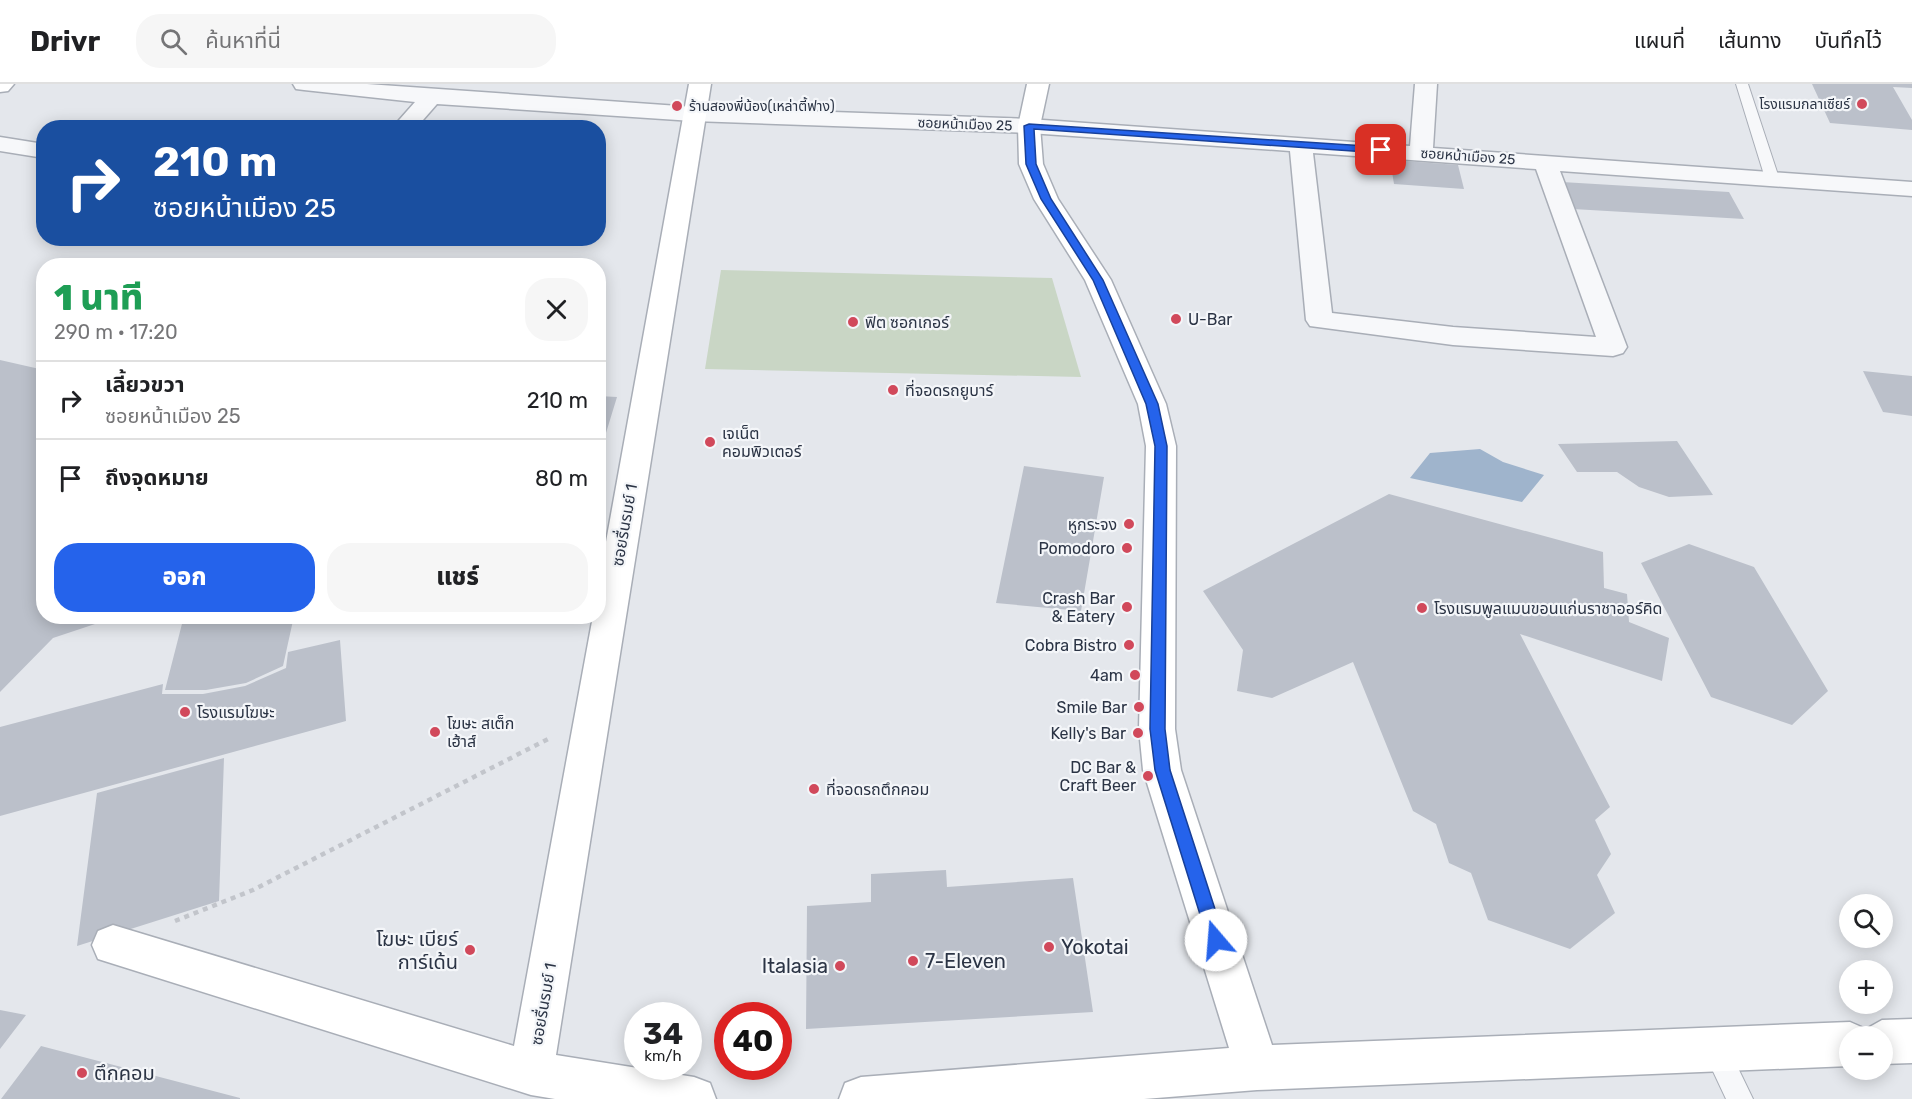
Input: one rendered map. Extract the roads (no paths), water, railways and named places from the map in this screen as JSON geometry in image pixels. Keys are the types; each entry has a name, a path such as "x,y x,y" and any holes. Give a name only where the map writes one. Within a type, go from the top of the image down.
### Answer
{"street":[{"name":"ซอยหน้าเมือง 25","path":"304,84 430,97 696,99 1029,126 1912,189"},
{"path":"1038,84 1029,126 1031,164 1046,199 1098,280 1152,404 1161,446 1157,729 1162,770 1257,1068"},
{"path":"1421,153 1426,84"},
{"path":"410,120 430,97"},
{"name":"ซอยรื่นรมย์ 1","path":"531,1073 696,99"},
{"path":"0,144 36,150"},
{"path":"1301,145 1319,320 1453,336 1613,347 1545,162"},
{"path":"113,945 531,1073 694,1099"},
{"path":"1893,1042 1912,1041"},
{"path":"861,1099 1257,1068 1839,1044"}],"lane":[{"path":"1742,84 1772,178"},
{"path":"1716,1050 1740,1099"}],"water":[{"path":"1480,449 1503,462 1544,475 1522,502 1410,478 1430,453"}],"place":[{"name":"โรงแรมกลาเซียร์","path":"1862,104"},
{"name":"ร้านสองพี่น้อง(เหล่าตี้ฟาง)","path":"677,106"},
{"name":"U-Bar","path":"1176,319"},
{"name":"ฟิต ซอกเกอร์","path":"853,322"},
{"name":"ที่จอดรถยูบาร์","path":"893,390"},
{"name":"เจเน็ต คอมพิวเตอร์","path":"710,442"},
{"name":"หูกระจง","path":"1129,524"},
{"name":"Pomodoro","path":"1127,548"},
{"name":"Crash Bar & Eatery","path":"1127,607"},
{"name":"โรงแรมพูลแมนขอนแก่นราชาออร์คิด","path":"1422,608"},
{"name":"Cobra Bistro","path":"1129,645"},
{"name":"4am","path":"1135,675"},
{"name":"Smile Bar","path":"1139,707"},
{"name":"โรงแรมโฆษะ","path":"185,712"},
{"name":"โฆษะ สเต็ก เฮ้าส์","path":"435,732"},
{"name":"Kelly's Bar","path":"1138,733"},
{"name":"DC Bar & Craft Beer","path":"1148,776"},
{"name":"ที่จอดรถตึกคอม","path":"814,789"},
{"name":"Yokotai","path":"1049,947"},
{"name":"โฆษะ เบียร์ การ์เด้น","path":"470,950"},
{"name":"7-Eleven","path":"913,961"},
{"name":"Italasia","path":"840,966"},
{"name":"ตึกคอม","path":"82,1073"}]}
